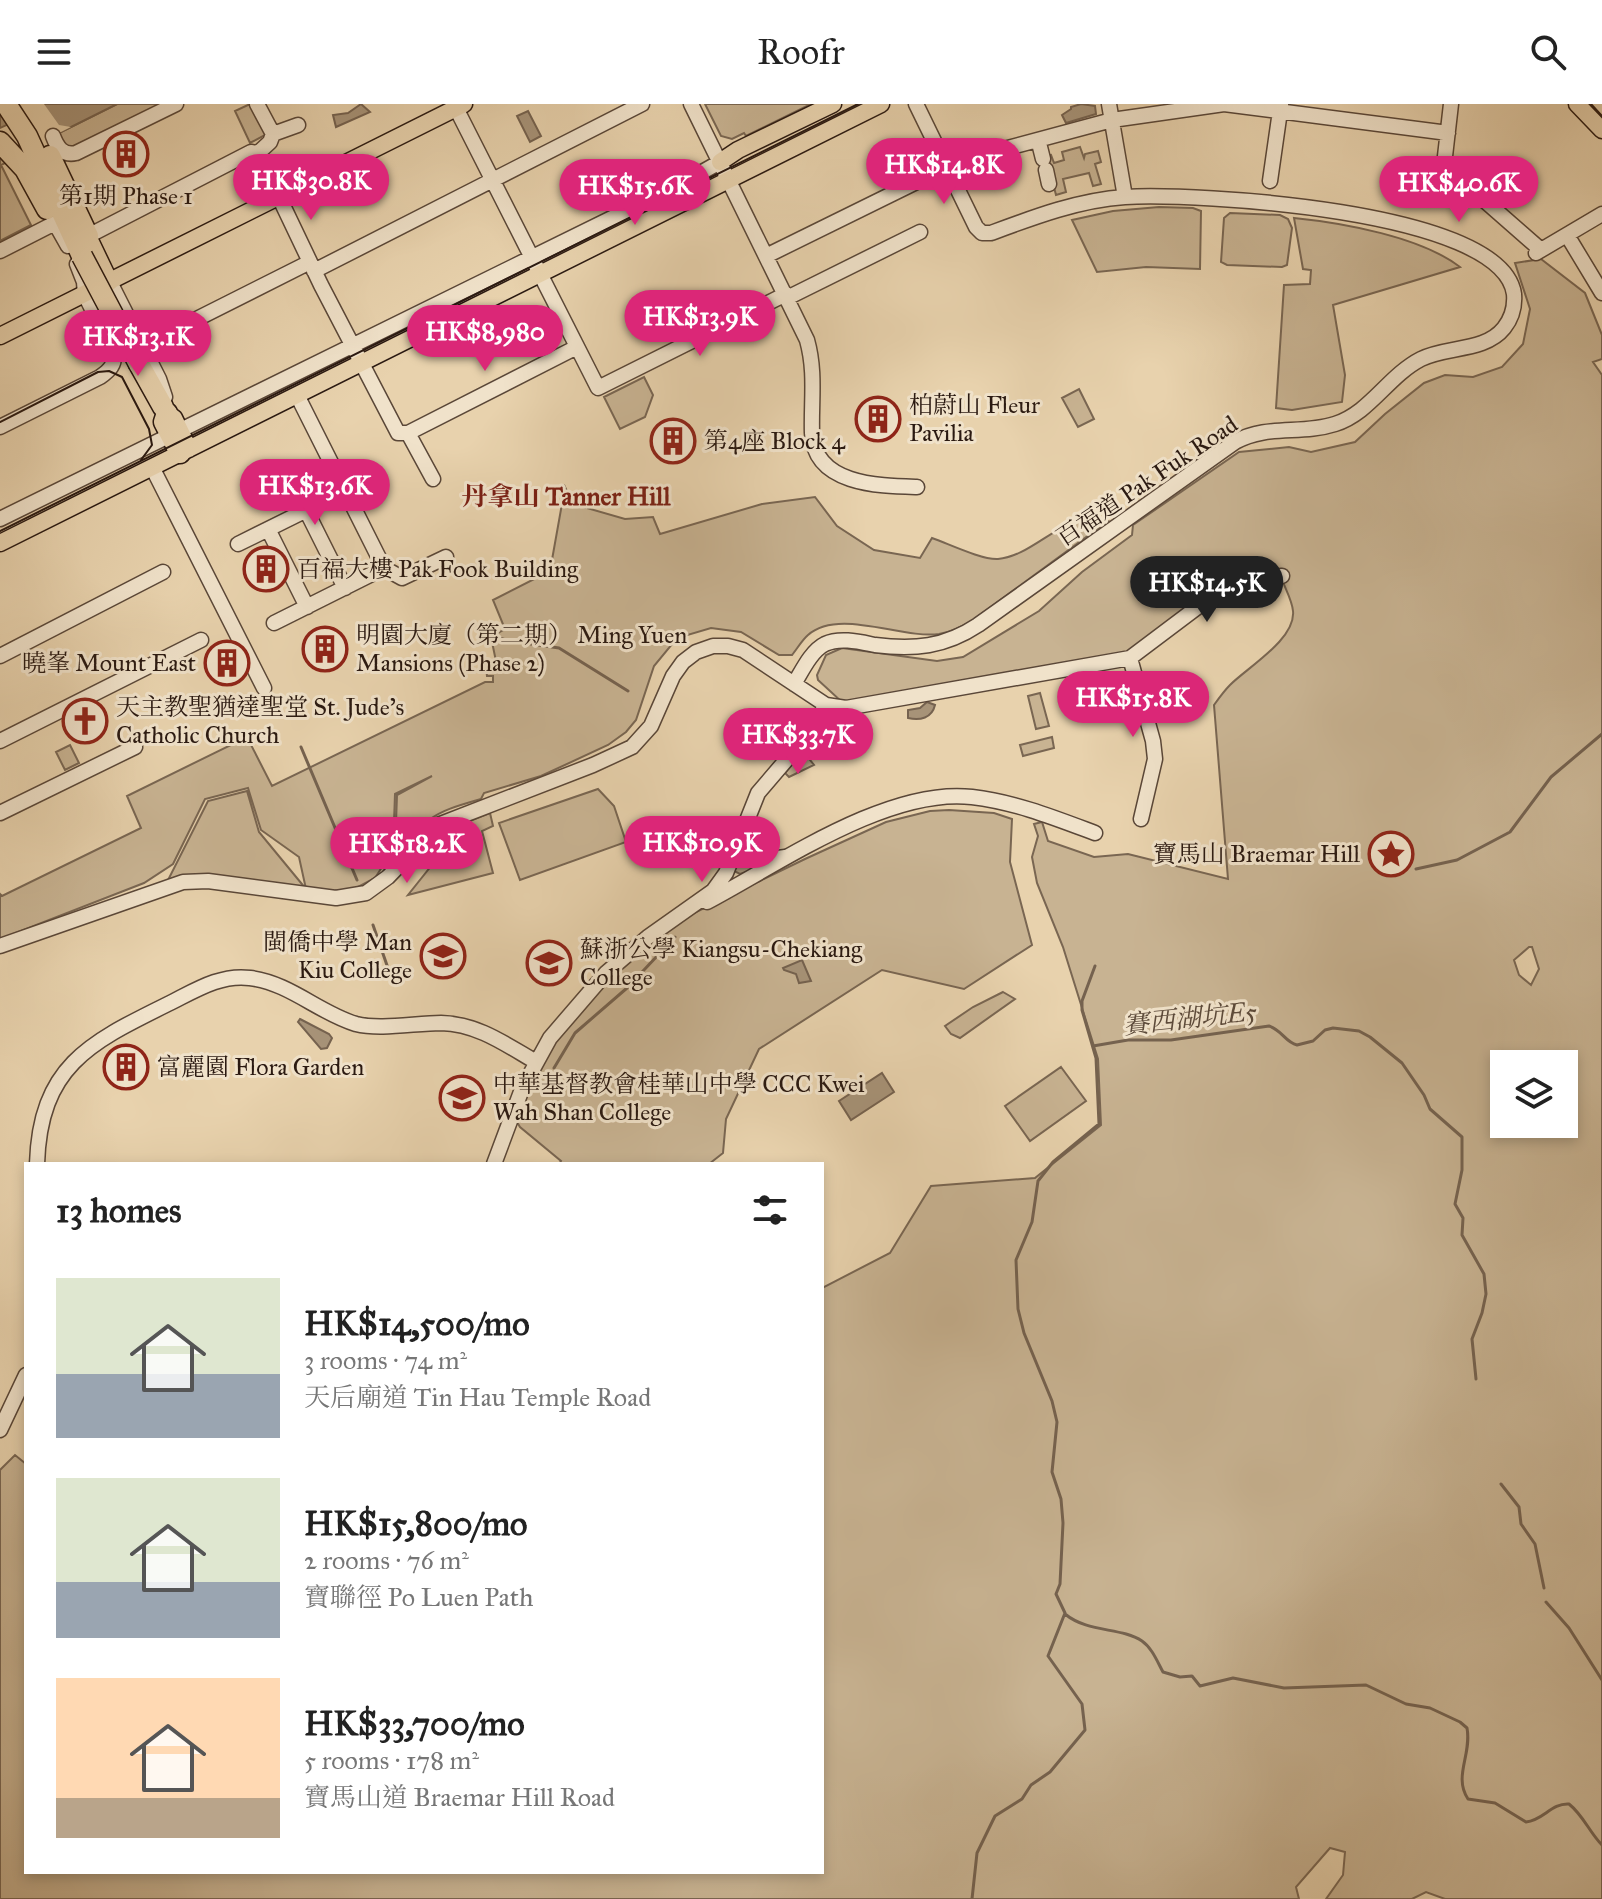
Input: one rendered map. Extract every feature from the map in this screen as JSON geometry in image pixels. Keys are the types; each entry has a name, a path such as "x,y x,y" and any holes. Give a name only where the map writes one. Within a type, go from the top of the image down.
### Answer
{"highway":[{"path":"6,104 46,174 44,190"},
{"path":"20,104 51,145 88,236"},
{"path":"0,133 23,152 141,355 165,410 164,422 180,442"},
{"path":"0,142 44,190 55,223"}],"main road":[{"path":"720,162 738,150 833,104"},
{"path":"0,543 152,467 180,442 297,395 881,104"},
{"path":"1577,104 1602,130"},
{"path":"0,336 460,106"},
{"path":"88,236 110,282"}],"street":[{"path":"51,145 76,153 176,104"},
{"path":"257,104 273,134"},
{"path":"110,282 141,355 642,104"},
{"path":"691,104 788,299 810,352 814,375 813,442 821,460 828,468 855,481 879,486 917,487"},
{"path":"916,104 945,167"},
{"path":"1109,104 1125,197"},
{"path":"766,256 959,161 1112,120 1214,104 1280,107 1448,133"},
{"path":"1451,104 1444,165 1538,252 1602,214"},
{"path":"460,106 530,257 598,388 921,236"},
{"path":"1270,181 1280,107"},
{"path":"88,236 251,152 258,153 267,146 273,134 298,125"},
{"path":"258,153 396,431 404,434 433,479"},
{"path":"0,519 180,442 351,345 720,162"},
{"name":"百福道 Pak Fuk Road","path":"794,684 818,649 834,642 918,648 946,642 967,632 1168,488 1248,435 1268,430 1318,428 1342,422 1418,360 1480,343 1502,330 1512,312 1514,297 1508,277 1498,264 1426,231 1380,218 1230,199 1125,197 1051,212 991,233 982,233 945,167"},
{"path":"1456,200 1468,186"},
{"path":"0,251 55,223 82,272 85,295 114,353 112,366 100,377 0,427"},
{"path":"1567,235 1602,293"},
{"path":"404,434 577,347"},
{"path":"297,395 384,568 402,578 446,557"},
{"path":"152,467 264,688"},
{"path":"238,544 345,491"},
{"path":"306,510 345,588"},
{"path":"268,529 307,607"},
{"path":"274,623 384,568"},
{"path":"0,656 163,572"},
{"path":"0,946 183,882 208,881 326,898 360,896 388,877 436,826 599,763 632,747 651,726 677,669 696,652 720,645 749,654 826,705 846,708 1130,658 1219,591 1246,580 1282,576"},
{"path":"0,741 201,640"},
{"path":"1130,658 1155,759 1141,819"},
{"path":"495,1162 517,1100 550,1038 602,977 648,937 707,897 726,873 758,793 805,738 826,705"},
{"path":"0,813 130,747"},
{"path":"675,919 790,856 890,809 943,797 969,797 1010,804 1095,833"},
{"path":"742,836 760,856 776,859 790,856"},
{"path":"726,873 737,880 747,881"},
{"path":"37,1162 45,1109 60,1079 74,1061 109,1034 221,979 250,978 269,982 357,1024 444,1023 467,1026 489,1034 536,1062"},
{"path":"0,1430 24,1379"}],"shaded area":[{"path":"0,104 117,104 27,149 13,122 0,128"},
{"path":"117,104 180,104 59,164 47,139"},
{"path":"250,104 267,134 250,143 235,111"},
{"path":"361,104 370,112 336,127 333,115 348,113"},
{"path":"705,104 811,104 746,136 744,133 732,139 721,136"},
{"path":"1081,104 1095,106 1096,114 1066,123 1062,115 1071,107"},
{"path":"528,111 541,136 530,142 517,116"},
{"path":"1080,147 1084,158 1085,154 1098,151 1101,162 1095,164 1101,184 1093,186 1089,173 1063,179 1066,192 1056,195 1046,156 1051,155 1054,163 1064,160 1062,152"},
{"path":"0,149 11,160 1,165 31,225 0,241"},
{"path":"1159,207 1201,211 1200,269 1146,267 1097,272 1072,220 1113,211"},
{"path":"1230,213 1280,215 1288,219 1292,228 1287,265 1227,265 1221,262 1224,218"},
{"path":"1294,218 1381,233 1425,247 1460,267 1333,305 1345,375 1342,402 1292,410 1276,408 1284,285 1310,284 1311,270 1303,269"},
{"path":"1541,259 1585,293 1602,335 1602,359 1593,362 1602,375 1602,1899 1445,1899 1426,1892 1412,1899 1326,1899 1343,1875 1345,1852 1330,1848 1296,1887 1299,1899 0,1899 0,1470 15,1455 24,1462 24,1874 824,1874 824,1287 890,1253 931,1186 1035,1178 1101,1125 1098,1059 1063,947 1037,883 1032,857 1038,836 1034,824 1042,822 1048,841 1094,857 1128,854 1228,879 1214,705 1230,685 1279,642 1292,621 1293,611 1279,570 1262,573 1128,653 843,703 818,680 817,675 826,655 842,648 937,661 963,657 1039,611 1082,572 1132,535 1133,525 1239,452 1289,447 1311,452 1355,442 1424,383 1445,375 1473,377 1502,367 1523,344 1530,309 1515,263","holes":["1532,947 1539,969 1531,985 1519,975 1514,960"]},
{"path":"644,377 653,395 645,417 620,429 604,397"},
{"path":"1079,389 1094,419 1078,427 1062,398"},
{"path":"565,487 573,504 625,519 653,517 660,534 762,504 815,497 837,526 874,550 920,558 932,538 998,559 1026,550 1079,520 1093,518 1108,521 973,620 943,633 924,634 836,624 821,627 808,635 792,655 779,655 741,632 711,628 677,638 654,666 636,720 626,732 608,745 541,776 484,793 481,799 430,819 397,863 391,859 395,852 397,795 432,776 395,794 393,850 375,878 345,894 166,884 208,801 247,791 259,832 306,889 299,857 261,830 248,788 205,799 173,864 144,883 0,939 0,894 2,896 141,828 127,796 247,737 272,786 485,682 493,682 493,676 487,676 486,667 497,666 491,637 505,629 493,600 550,571"},
{"path":"1040,693 1049,726 1036,729 1028,696"},
{"path":"927,702 935,705 928,716 908,718 908,710 920,708"},
{"path":"1052,737 1054,748 1023,756 1020,745"},
{"path":"70,745 79,763 65,770 56,752"},
{"path":"803,751 814,765 789,777 785,773"},
{"path":"598,789 614,806 626,842 520,880 499,823"},
{"path":"930,811 994,813 1012,819 1010,862 1032,945 964,989 882,970 759,1049 726,1119 723,1153 712,1162 560,1162 520,1127 517,1122 527,1087 551,1044 619,965 692,914 886,822"},
{"path":"490,813 493,826 482,831 493,873 408,895 443,851 448,833 457,826"},
{"path":"740,851 749,859 765,865 740,874 732,870"},
{"path":"802,960 811,981 799,983 796,974 783,968"},
{"path":"1003,992 1015,999 960,1038 951,1034 945,1026 973,1007"},
{"path":"300,1019 329,1034 332,1038 327,1048 321,1049 298,1022"},
{"path":"1061,1067 1086,1101 1030,1141 1005,1106"},
{"path":"882,1073 894,1092 851,1120 839,1101"}],"pier":[{"path":"0,104 44,104 59,125 71,127 47,139 49,143 40,147"}],"waterway":[{"path":"489,635 559,648 628,691"},
{"path":"1416,869 1457,860 1510,832 1551,777 1602,734"},
{"path":"301,747 357,880"},
{"path":"373,925 390,974"},
{"path":"554,1068 575,1033 627,988 675,937"},
{"path":"972,1899 977,1853 995,1816 1022,1799 1031,1785 1050,1772 1085,1730 1082,1704 1048,1656 1065,1613 1056,1594 1060,1584 1063,1523 1061,1499 1052,1472 1057,1422 1052,1401 1024,1333 1018,1309 1016,1260 1032,1222 1038,1181 1053,1162 1099,1124 1096,1058 1082,1010 1082,1001 1095,966"},
{"name":"賽西湖坑E5","path":"1093,1046 1128,1040 1171,1040 1269,1026 1297,1045 1313,1041 1325,1030 1333,1028 1359,1031 1402,1063 1430,1109 1462,1137 1462,1170 1455,1204 1463,1218 1462,1235 1484,1274 1486,1294 1472,1339 1476,1379"},
{"path":"1501,1484 1519,1507 1521,1524 1535,1544 1544,1588"},
{"path":"1546,1602 1569,1628 1602,1680"},
{"path":"1065,1614 1084,1624 1142,1641 1163,1672 1180,1677 1192,1676 1200,1686 1233,1678 1284,1688 1366,1685 1406,1704 1430,1708 1467,1728 1462,1782 1468,1799 1495,1803 1526,1822 1557,1806 1569,1804 1602,1845"}],"tram line":[{"path":"0,531 858,104"},
{"path":"1591,104 1602,116"},
{"path":"0,422 98,372 109,371 122,377 149,429 152,445 141,460"}],"place":[{"name":"第1期 Phase 1","path":"126,154"},
{"name":"柏蔚山 Fleur Pavilia","path":"878,419"},
{"name":"第4座 Block 4","path":"673,441"},
{"name":"百福大樓 Pak Fook Building","path":"266,569"},
{"name":"明園大廈（第二期） Ming Yuen Mansions (Phase 2)","path":"325,649"},
{"name":"曉峯 Mount East","path":"227,663"},
{"name":"天主教聖猶達聖堂 St. Jude's Catholic Church","path":"85,721"},
{"name":"寶馬山 Braemar Hill","path":"1391,854"},
{"name":"閩僑中學 Man Kiu College","path":"443,956"},
{"name":"蘇浙公學 Kiangsu-Chekiang College","path":"549,963"},
{"name":"富麗園 Flora Garden","path":"126,1067"},
{"name":"中華基督教會桂華山中學 CCC Kwei Wah Shan College","path":"462,1098"}],"district":[{"name":"丹拿山 Tanner Hill","path":"566,496"}]}
